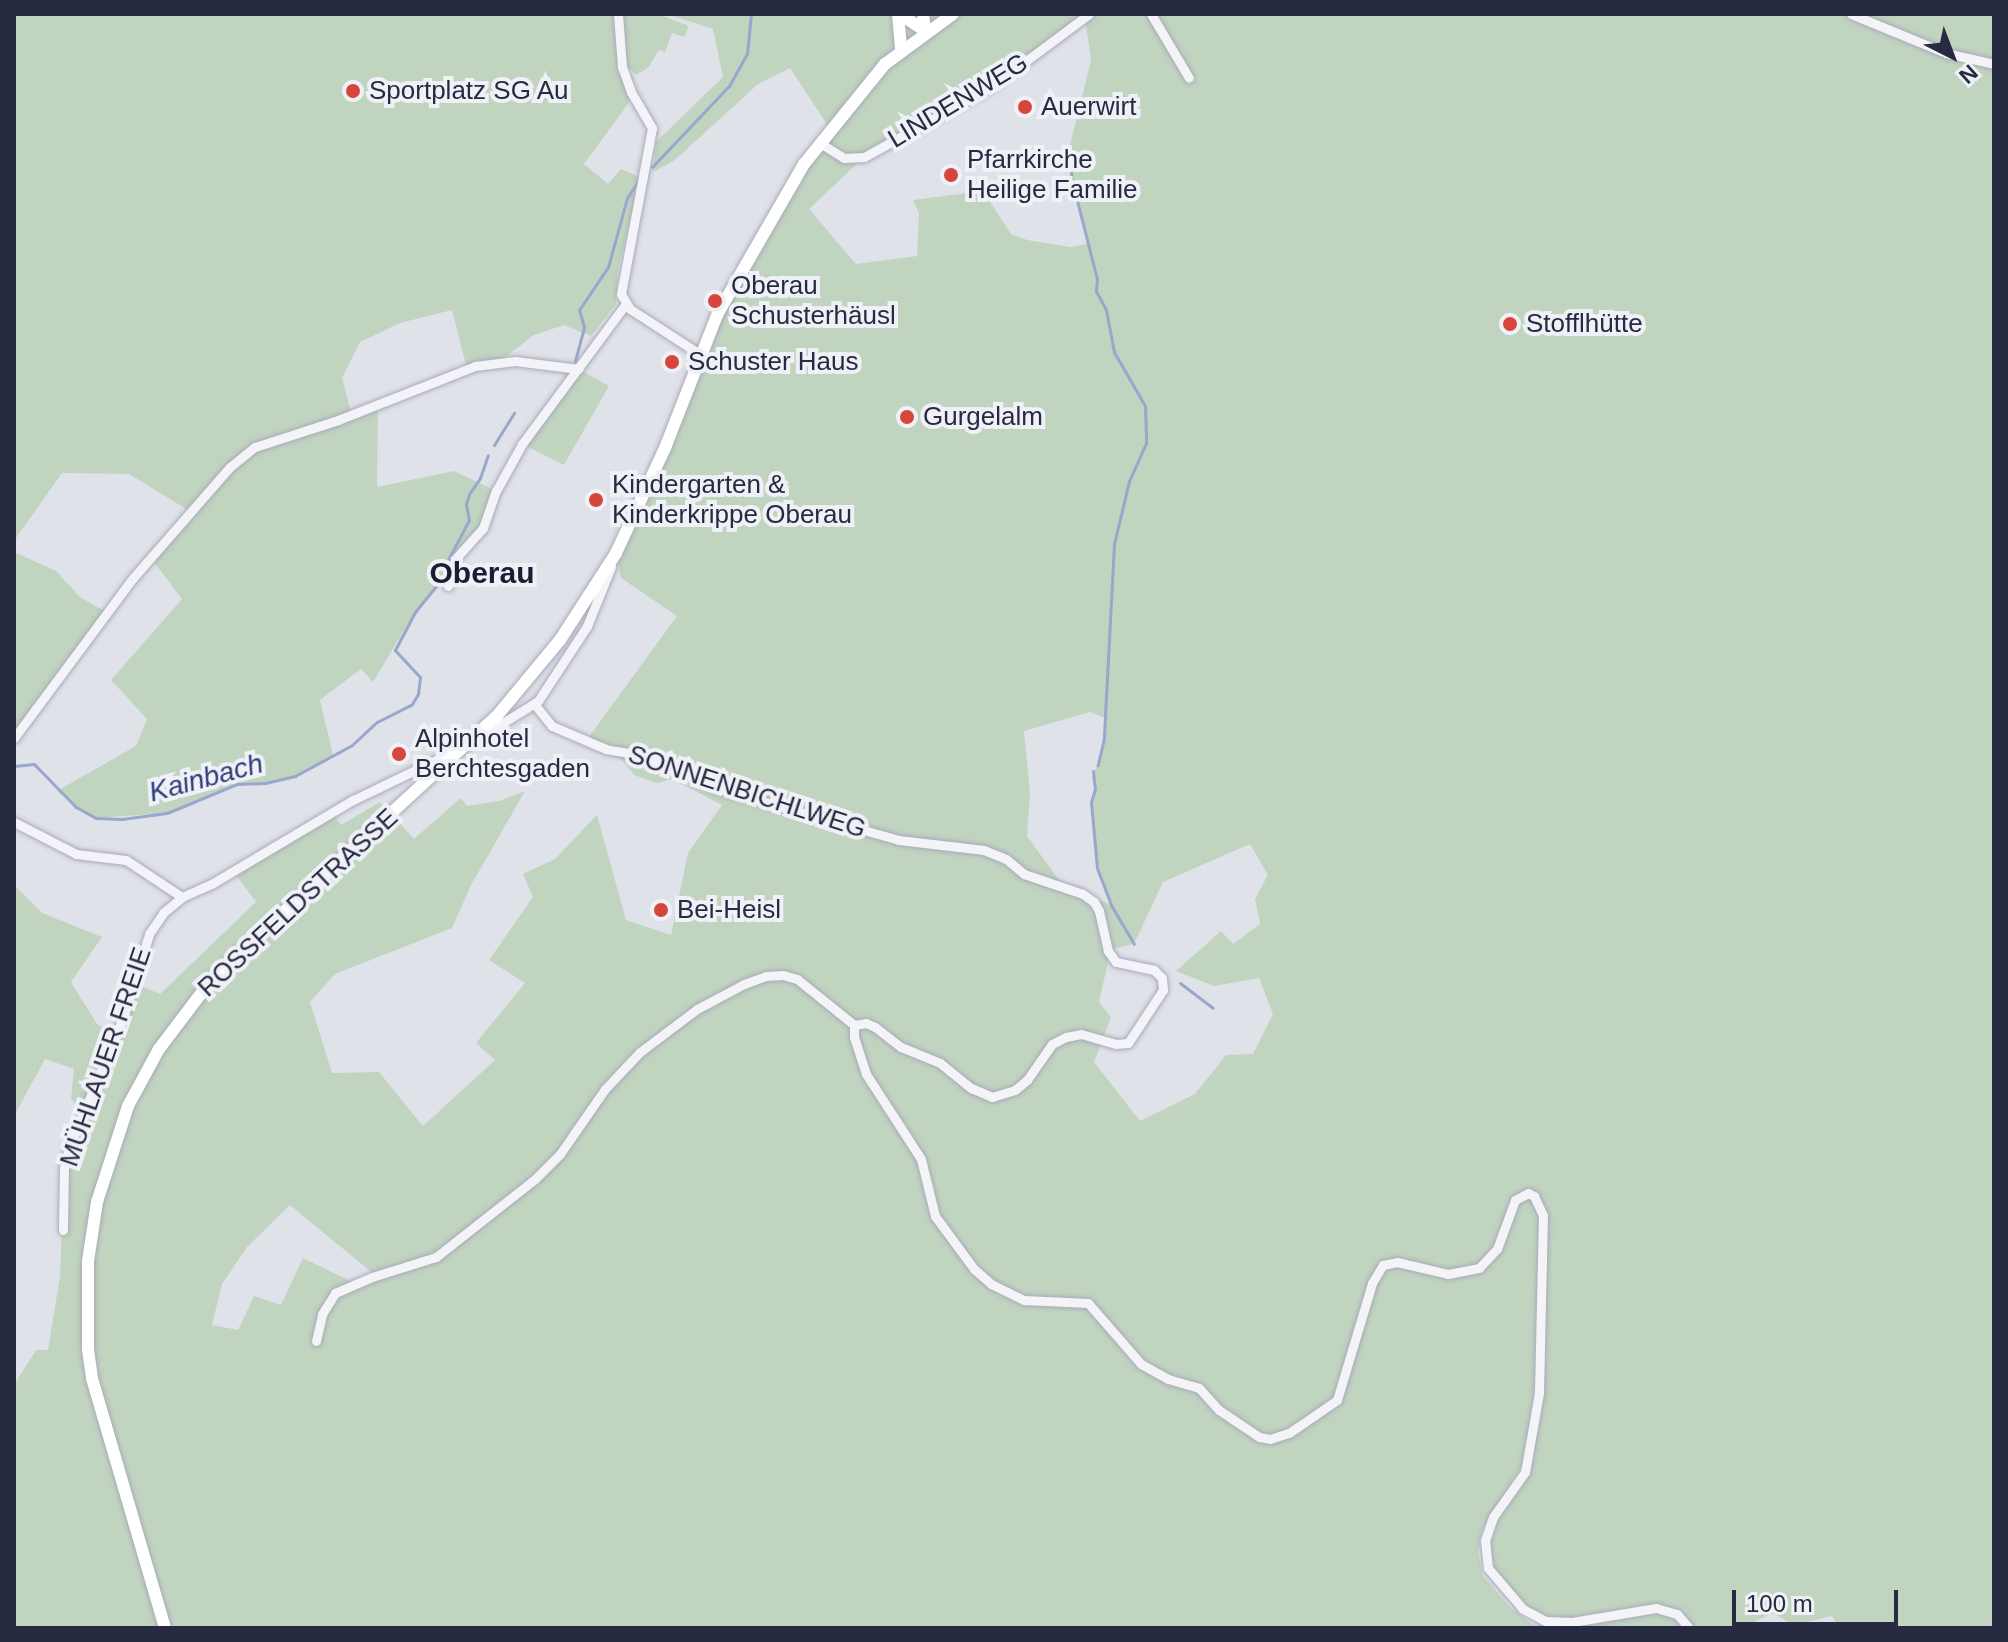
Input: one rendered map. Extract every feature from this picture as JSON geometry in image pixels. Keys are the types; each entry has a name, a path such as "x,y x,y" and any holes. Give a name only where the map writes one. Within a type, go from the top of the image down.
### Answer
{"main road":[{"path":"899,14 925,31"},
{"path":"899,14 901,50"},
{"path":"923,14 925,31"},
{"name":"ROSSFELDSTRASSE","path":"165,1628 92,1378 88,1348 88,1261 97,1202 128,1106 159,1049 215,975 496,717 543,662 616,553 665,448 718,313 766,225 820,143 869,81 901,50 953,14"}],"street":[{"path":"618,14 619,44 627,83 652,128 646,174 623,269 621,294 625,305 701,355"},
{"name":"LINDENWEG","path":"820,143 844,158 864,157 991,87 1089,14"},
{"path":"1151,14 1189,78"},
{"path":"1851,14 1946,53 1994,64"},
{"path":"448,586 456,558 483,528 496,491 522,444 625,305"},
{"path":"14,738 133,578 230,467 255,447 338,420 475,366 515,361 578,369"},
{"name":"ROSSFELDSTRASSE","path":"465,746 535,705 587,626 616,553"},
{"name":"SONNENBICHLWEG","path":"316,1341 322,1314 335,1293 372,1277 436,1257 448,1248 535,1179 560,1154 605,1089 640,1052 666,1030 722,994 766,976 783,975 797,979 854,1025 866,1023 875,1027 889,1040 940,1063 982,1095 1003,1095 1027,1080 1052,1044 1066,1037 1081,1034 1116,1044 1128,1043 1159,997 1164,983 1154,970 1116,962 1108,951 1094,902 1083,894 1024,874 1006,859 984,850 899,840 715,788 642,755 606,749 552,726 535,705"},
{"name":"MÜHLAUER FREIE","path":"63,1230 64,1168 73,1135 124,1015 149,934 163,913 182,897 213,883 353,800 465,746"},
{"path":"14,822 76,854 126,860 182,897"},
{"path":"854,1025 854,1037 866,1074 921,1159 935,1216 974,1269 991,1284 1024,1300 1088,1303 1141,1364 1168,1379 1199,1388 1219,1410 1259,1437 1270,1439 1289,1433 1337,1400 1372,1283 1383,1265 1397,1262 1448,1274 1479,1268 1497,1249 1515,1200 1528,1193 1534,1196 1543,1215 1539,1393 1525,1472 1493,1517 1485,1540 1488,1568 1523,1609 1546,1621 1572,1622 1656,1608 1677,1614 1689,1628"}],"green space":[{"path":"14,14 618,14 619,43 631,92 628,104 584,164 608,184 621,169 641,178 618,268 616,304 591,336 564,325 534,335 500,361 467,369 452,310 400,323 360,342 342,378 352,415 378,404 377,487 454,471 496,491 488,520 463,547 439,586 415,612 373,682 361,669 320,700 333,755 295,776 265,783 237,784 167,813 96,818 57,791 136,746 147,719 111,680 182,599 151,558 191,512 129,474 62,473 14,541"},
{"path":"623,14 658,14 689,26 684,37 672,33 665,52 659,50 648,68 636,75 627,66"},
{"path":"667,14 1994,14 1994,1628 1840,1628 1832,1616 1793,1625 1773,1613 1740,1628 1692,1628 1680,1611 1658,1605 1573,1618 1549,1619 1533,1615 1491,1571 1487,1556 1500,1514 1530,1470 1547,1354 1539,1353 1524,1462 1482,1530 1478,1552 1483,1576 1509,1606 1533,1625 1567,1626 1660,1612 1671,1616 1684,1628 14,1628 14,1385 36,1350 48,1350 60,1276 64,1168 82,1112 71,1099 74,1069 45,1059 14,1116 14,885 42,913 102,937 71,982 97,1024 116,1034 134,983 160,994 256,902 233,871 332,813 341,825 380,802 414,839 461,798 467,806 499,801 525,791 470,887 452,928 335,974 310,1002 332,1073 379,1072 423,1126 495,1060 476,1043 525,983 489,960 533,897 523,874 555,859 597,815 626,920 671,935 688,853 722,805 672,779 657,783 634,775 622,760 586,741 677,616 621,578 616,553 718,313 830,129 790,68 758,84 675,160 653,172 656,142 723,77 713,29","holes":["1085,18 1091,60 1069,149 1072,181 1088,244 1070,247 1027,240 1011,234 983,191 913,200 919,213 917,256 856,264 809,209 864,157 991,87","1090,712 1105,718 1103,752 1092,777 1095,789 1091,802 1097,868 1110,904 1064,887 1027,836 1030,793 1024,731","1250,844 1268,875 1255,899 1260,924 1233,944 1221,931 1176,971 1214,986 1259,978 1273,1014 1253,1054 1226,1055 1195,1094 1140,1121 1094,1062 1111,1017 1099,1002 1111,949 1134,944 1163,882","290,1205 375,1275 354,1283 303,1258 281,1305 254,1296 238,1330 212,1325 222,1284 247,1247"]},
{"path":"578,369 609,386 564,465 522,444"},
{"path":"14,552 56,571 80,597 106,612 14,733"}],"waterway":[{"name":"Kainbach","path":"652,167 729,86 747,54 751,14"},
{"path":"1069,149 1072,181 1097,279 1096,291 1106,310 1114,352 1145,406 1146,443 1129,481 1114,544 1104,738 1098,765"},
{"name":"Kainbach","path":"575,361 584,327 579,310 608,267 627,198 638,181"},
{"name":"Kainbach","path":"494,445 514,413"},
{"name":"Kainbach","path":"14,766 34,764 76,807 96,818 122,819 167,813 237,784 265,783 295,776 352,745 377,722 412,704 418,694 420,677 395,650 415,612 445,575 448,560 469,520 466,504 469,494 480,478 488,455"},
{"path":"1093,771 1095,789 1091,802 1097,868 1111,905 1134,944"},
{"path":"1180,983 1213,1008"}],"place":[{"name":"Sportplatz SG Au","path":"353,91"},
{"name":"Auerwirt","path":"1025,107"},
{"name":"Pfarrkirche Heilige Familie","path":"951,175"},
{"name":"Oberau Schusterhäusl","path":"715,301"},
{"name":"Stofflhütte","path":"1510,324"},
{"name":"Schuster Haus","path":"672,362"},
{"name":"Gurgelalm","path":"907,417"},
{"name":"Kindergarten & Kinderkrippe Oberau","path":"596,500"},
{"name":"Alpinhotel Berchtesgaden","path":"399,754"},
{"name":"Bei-Heisl","path":"661,910"}],"district":[{"name":"Oberau","path":"482,573"}]}
